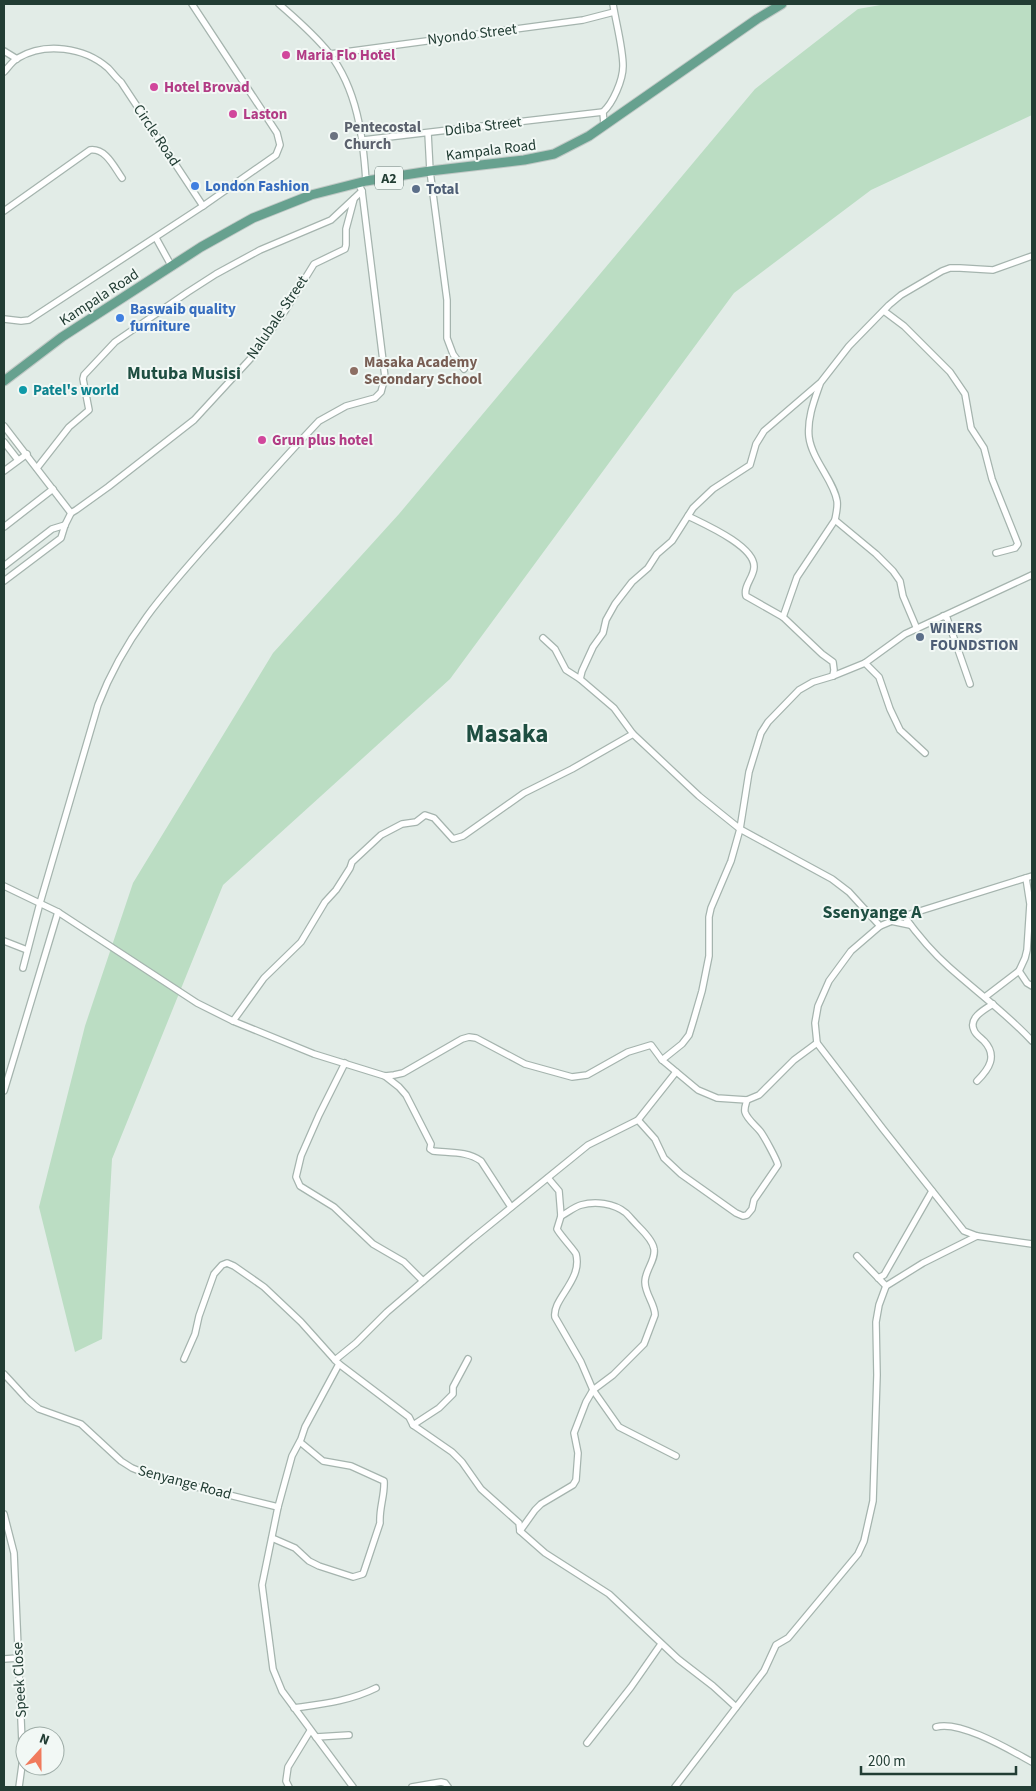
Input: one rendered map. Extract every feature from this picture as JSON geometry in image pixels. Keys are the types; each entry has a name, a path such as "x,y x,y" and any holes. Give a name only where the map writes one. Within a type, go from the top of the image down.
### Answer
{"main road":[{"name":"Kampala Road","path":"4,381 62,337 172,267 201,246 253,218 311,195 430,171 541,158 563,150 604,125 758,18 782,4"}],"street":[{"path":"4,319 29,320 156,238 276,156 280,145 277,133 192,4"},
{"path":"23,968 40,903 105,686 128,643 148,613 174,581 319,421 346,406 374,398 381,392 385,377 362,185 363,140 349,86 330,54 306,28 279,4"},
{"path":"604,125 602,112 609,106 613,98 623,67 613,4"},
{"name":"Nyondo Street","path":"330,54 583,20 614,12"},
{"name":"Circle Road","path":"4,72 17,59 49,48 70,50 99,62 108,68 121,82 149,122 204,206"},
{"path":"4,51 17,59"},
{"name":"Ddiba Street","path":"363,140 602,112"},
{"path":"428,133 430,171 447,300 447,338 452,354 464,369"},
{"path":"4,210 90,150 102,151 122,178"},
{"path":"37,468 69,427 89,410 83,379 84,375 115,342 233,264 260,250 327,223 354,198 362,185"},
{"name":"Nalubale Street","path":"4,581 61,538 65,525 72,514 194,420 252,357 285,311 314,264 344,249 346,245 346,229 354,198"},
{"path":"156,238 172,267"},
{"path":"580,679 593,647 603,633 606,620 615,604 632,582 648,568 657,554 672,541 688,516 707,494 750,465 756,444 764,431 820,382 849,346 901,295 950,268 993,270 1032,256"},
{"path":"884,311 904,326 950,372 965,394 972,428 984,448 992,479 1018,544 1015,548 996,553"},
{"path":"783,616 797,577 835,520 837,502 835,495 809,437 812,407 820,382"},
{"path":"4,426 72,514"},
{"path":"4,442 18,460"},
{"path":"4,471 26,454"},
{"path":"4,527 53,488"},
{"path":"688,516 730,538 752,558 753,574 746,590 746,596 783,616 822,654 829,658 833,662 833,676"},
{"path":"835,520 876,554 893,571 900,581 903,596 917,629"},
{"path":"4,566 52,529 65,525"},
{"path":"662,1060 682,1044 689,1034 693,1022 709,956 709,917 711,908 731,861 740,829 749,772 761,733 768,722 799,690 813,682 865,663 905,634 1032,574"},
{"path":"944,616 947,618 970,684"},
{"path":"544,638 555,649 566,670 580,679 614,708 632,734 687,786 740,829 832,879 849,892 880,926"},
{"path":"865,663 879,677 890,709 900,730 925,753"},
{"path":"233,1021 264,978 301,942 325,902 336,890 352,862 381,835 402,824 416,822 425,815 434,818 453,839 463,836 524,793 572,769 632,734"},
{"path":"986,998 1019,971 1026,958 1030,904 1029,877 904,916 880,926 851,951 829,981 818,1006 815,1023 817,1044 964,1231 976,1236 1032,1244"},
{"path":"4,886 58,912 198,1003 233,1021 314,1054 385,1076 406,1095 431,1144 430,1149 433,1151 466,1154 481,1161 511,1207"},
{"path":"4,1091 58,912"},
{"path":"904,916 949,967 1020,1028 1032,1041"},
{"path":"891,921 910,925"},
{"path":"4,941 27,950"},
{"path":"1019,971 1027,983 1032,986"},
{"path":"977,1081 992,1061 990,1049 974,1031 973,1024 981,1011 993,1004"},
{"path":"385,1076 403,1072 462,1039 469,1037 483,1041 525,1064 572,1078 587,1076 628,1052 651,1045 662,1060 698,1090 717,1098 747,1100 759,1095 785,1068 817,1044"},
{"path":"345,1063 299,1162 296,1178 300,1186 334,1208 374,1244 404,1262 424,1281"},
{"path":"353,1787 282,1691 273,1669 269,1641 265,1596 262,1585 278,1507 288,1470 305,1427 337,1362 387,1312 511,1207 588,1145 638,1120 676,1072"},
{"path":"638,1120 655,1140 664,1158 681,1174 742,1216 747,1215 752,1209 754,1200 778,1165 778,1160 762,1134 746,1115 747,1100"},
{"path":"548,1178 559,1191 561,1216 557,1229 562,1238 576,1252 576,1267 571,1283 554,1309 554,1317 581,1362 593,1390 619,1427 676,1456"},
{"path":"878,1278 884,1275 932,1192"},
{"path":"520,1531 541,1504 570,1487 576,1480 578,1453 574,1433 586,1402 593,1390 613,1375 647,1341 655,1310 650,1301 645,1281 654,1255 654,1249 643,1231 626,1213 615,1206 607,1204 587,1204 580,1205 561,1216"},
{"path":"675,1787 764,1671 776,1645 788,1638 858,1554 864,1541 873,1500 877,1375 876,1322 879,1305 886,1286 923,1263 976,1236"},
{"path":"857,1256 886,1286"},
{"path":"184,1359 195,1334 199,1316 214,1274 226,1263 234,1266 264,1287 302,1322 337,1362 409,1417 413,1425 452,1452 462,1462 481,1489 519,1523 520,1531 545,1552 609,1594 661,1644 736,1707"},
{"path":"413,1425 439,1408 453,1394 453,1387 468,1359"},
{"name":"Senyange Road","path":"4,1374 39,1409 81,1424 121,1461 132,1468 152,1476 278,1507"},
{"path":"272,1538 295,1548 309,1561 319,1566 357,1577 363,1574 380,1523 379,1514 384,1481 351,1466 323,1461 300,1442"},
{"name":"Speek Close","path":"4,1514 14,1553 22,1758 19,1787"},
{"path":"587,1742 631,1687 661,1644"},
{"path":"4,1658 18,1658"},
{"path":"294,1708 360,1696 376,1688"},
{"path":"936,1727 944,1725 983,1737 1032,1762"},
{"path":"288,1787 286,1781 288,1767 310,1731"},
{"path":"316,1736 349,1735"},
{"path":"412,1787 441,1782 445,1783 448,1787"}],"green space":[{"path":"886,4 1032,4 1032,115 871,190 734,293 450,679 223,885 112,1159 102,1339 75,1352 39,1207 85,1026 133,883 273,653 399,514 755,89 858,9"}],"place":[{"name":"Maria Flo Hotel","path":"286,55"},
{"name":"Hotel Brovad","path":"154,87"},
{"name":"Laston","path":"233,114"},
{"name":"Pentecostal Church","path":"334,136"},
{"name":"London Fashion","path":"195,186"},
{"name":"Total","path":"416,189"},
{"name":"Baswaib quality furniture","path":"120,318"},
{"name":"Masaka Academy Secondary School","path":"354,371"},
{"name":"Patel's world","path":"23,390"},
{"name":"Grun plus hotel","path":"262,440"},
{"name":"WINERS FOUNDSTION","path":"920,637"}],"district":[{"name":"Mutuba Musisi","path":"184,373"},
{"name":"Masaka","path":"507,733"},
{"name":"Ssenyange A","path":"872,912"}]}
